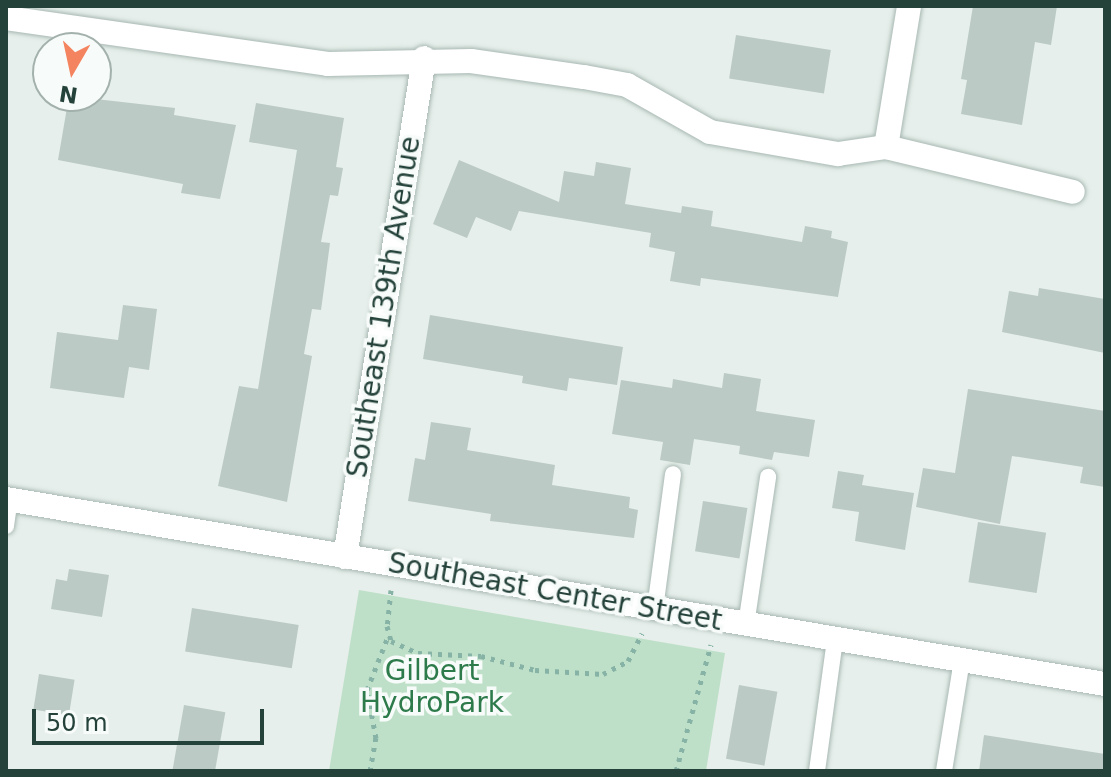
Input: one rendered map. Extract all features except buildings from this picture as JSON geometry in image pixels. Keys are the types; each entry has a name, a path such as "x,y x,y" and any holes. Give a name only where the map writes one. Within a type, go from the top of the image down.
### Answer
{"street":[{"path":"886,147 909,6"},
{"path":"6,18 55,14 328,64 424,58 627,85 710,132 838,154 886,147 1073,192"},
{"name":"Southeast 139th Avenue","path":"345,557 424,58"},
{"name":"Southeast Center Street","path":"8,499 1105,684"}],"lane":[{"path":"650,608 673,474"},
{"path":"746,625 768,477"},
{"path":"6,526 8,499"},
{"path":"817,771 835,640"},
{"path":"944,771 962,660"}],"path":[{"path":"370,771 376,738 367,690 389,634 395,565"},
{"path":"389,634 396,645 418,653 481,656 535,670 603,674 622,666 634,651 650,608"},
{"path":"676,771 715,620"}],"green space":[{"name":"Gilbert HydroPark","path":"359,590 725,653 706,771 329,771"}]}
